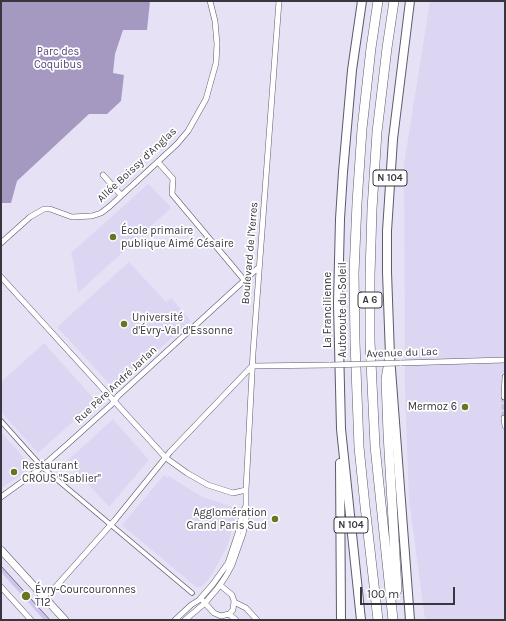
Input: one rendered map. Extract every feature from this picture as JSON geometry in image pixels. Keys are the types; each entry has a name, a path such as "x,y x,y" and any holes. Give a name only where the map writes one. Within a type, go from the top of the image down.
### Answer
{"highway":[{"name":"La Francilienne","path":"361,620 341,429 338,302 340,219 347,119 352,70 362,1"},
{"name":"Autoroute du Soleil","path":"378,1 362,129 356,203 354,273 354,342 359,446 378,620"},
{"name":"A 6","path":"393,620 375,446 370,341 370,274 372,209 377,132 394,1"},
{"name":"N 104","path":"410,1 396,102 387,231 390,356 410,620"},
{"path":"390,356 386,379 397,590 391,599"},
{"path":"341,429 341,620"},
{"path":"372,570 373,620"}],"main road":[{"path":"1,550 65,620"}],"street":[{"name":"Allée Boissy d'Anglas","path":"1,243 39,210 50,209 72,217 92,216 105,210 177,144 188,131 206,99 216,63 217,44 215,21 210,1"},
{"name":"Boulevard de l'Yerres","path":"185,620 204,603 232,564 243,534 248,514 246,506 246,490 252,366 279,1"},
{"path":"158,162 173,179 172,194 245,281"},
{"path":"103,175 121,195"},
{"name":"Rue Père André Jarlan","path":"1,497 42,467 259,267"},
{"path":"1,277 116,399 166,458 187,473 208,485 233,493 246,490"},
{"name":"Avenue du Lac","path":"252,366 505,360"},
{"path":"42,596 52,591 166,458 252,366"},
{"path":"504,397 505,377"},
{"path":"504,418 505,426"},
{"path":"1,421 42,467 192,593"},
{"name":"Boulevard de l'Yerres","path":"175,620 191,605 216,586 230,564 232,550 238,533 242,513 246,506"},
{"path":"204,603 217,615 224,616 233,610 234,602 232,595 229,591 216,586"},
{"path":"1,587 29,618 23,620"},
{"path":"234,602 246,608 257,620"},
{"path":"229,614 236,620"}],"shaded area":[{"path":"430,1 505,1 505,620 425,620 409,500 405,393 404,164"},
{"name":"École primaire publique Aimé Césaire","path":"148,184 171,207 170,209 78,293 71,253"},
{"name":"Université d'Évry-Val d'Essonne","path":"129,262 166,302 171,298 191,321 114,389 57,327"},
{"path":"44,343 96,401 38,453 1,412 1,382"},
{"path":"113,419 149,460 109,507 67,461"},
{"path":"1,432 33,468 1,488"},
{"path":"164,475 167,478 169,476 203,497 236,508 234,523 227,547 212,574 205,584 200,587 196,587 122,525"},
{"path":"1,565 50,620 44,620 1,572"}],"green space":[{"name":"Parc des Coquibus","path":"1,1 150,1 147,30 123,30 115,54 113,73 124,75 121,101 107,114 89,114 17,181 11,203 1,203"}],"tunnel":[{"path":"504,397 504,418"}],"tram line":[{"path":"1,566 50,620"}],"place":[{"name":"École primaire publique Aimé Césaire","path":"113,237"},
{"name":"Université d'Évry-Val d'Essonne","path":"124,324"},
{"name":"Mermoz 6","path":"465,407"},
{"name":"Restaurant CROUS \"Sablier\"","path":"14,472"},
{"name":"Agglomération Grand Paris Sud","path":"275,519"},
{"name":"Évry-Courcouronnes T12","path":"26,596"}]}
